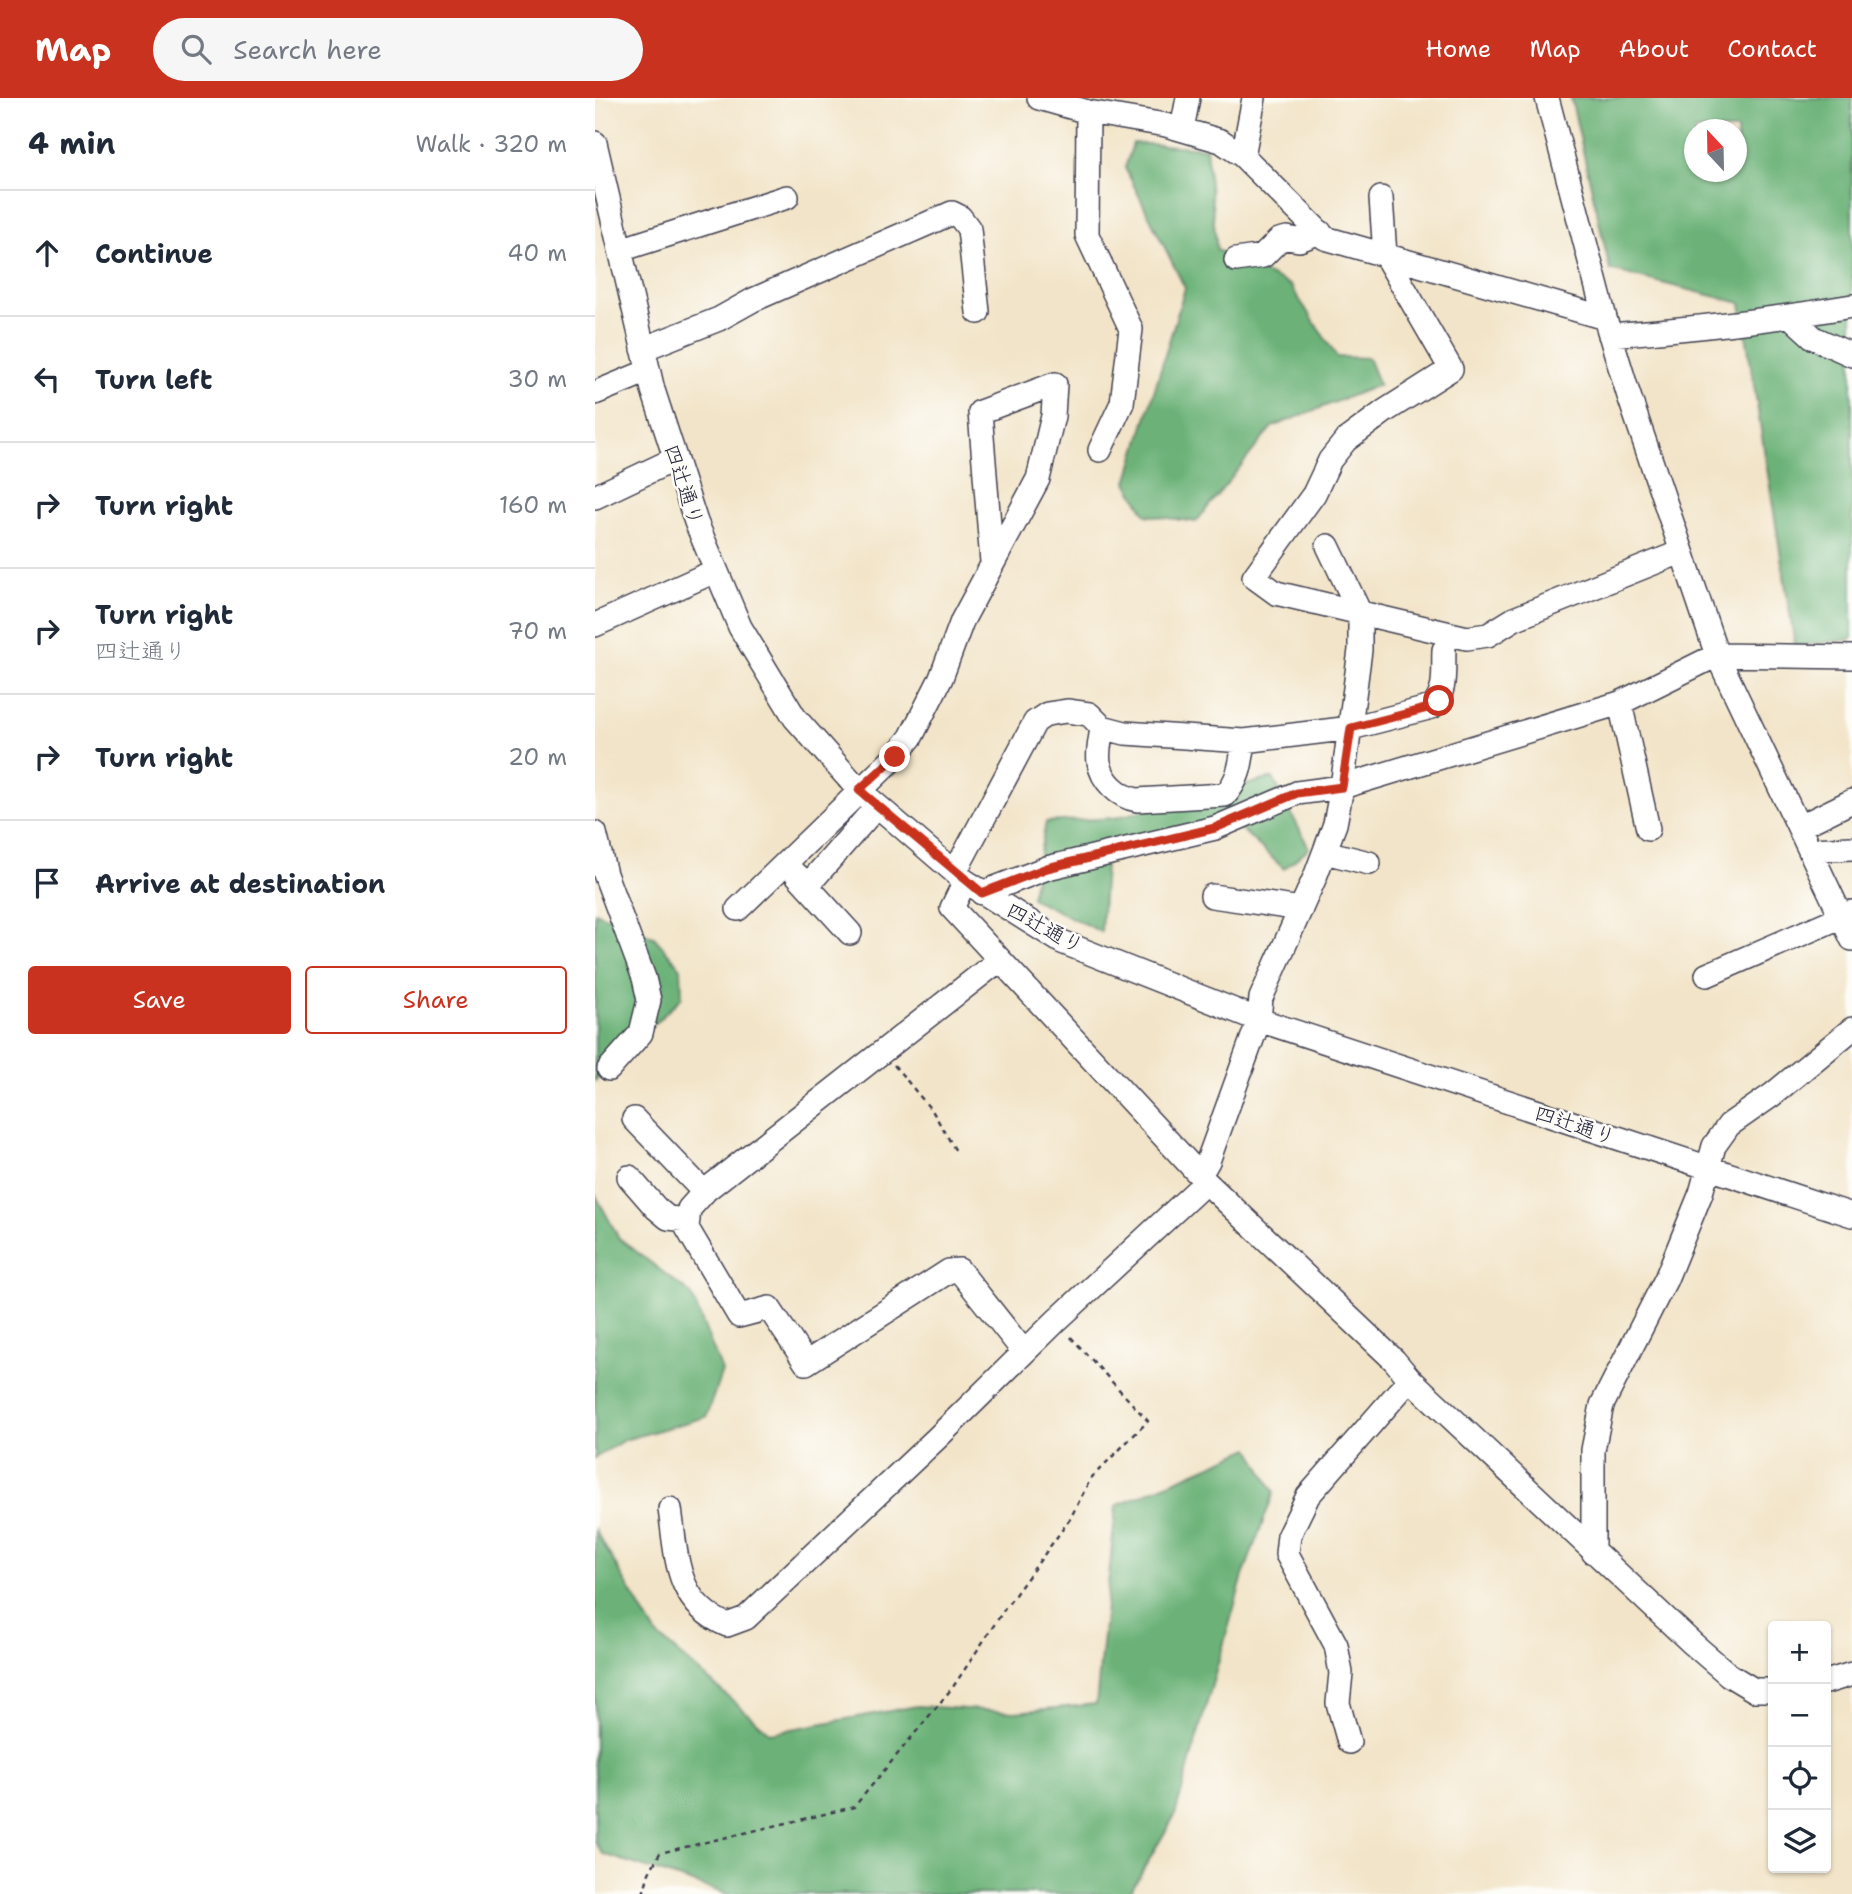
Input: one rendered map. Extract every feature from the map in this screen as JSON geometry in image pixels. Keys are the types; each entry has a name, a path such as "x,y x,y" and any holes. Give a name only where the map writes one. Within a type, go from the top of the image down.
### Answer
{"street":[{"path":"1039,98 1088,112 1182,129 1221,141 1243,156 1325,237 1608,327 1665,331 1852,306"},
{"path":"1182,129 1188,98"},
{"path":"1243,156 1254,98"},
{"path":"1547,98 1608,327 1717,655 1810,850 1847,914 1852,939"},
{"path":"1088,112 1087,235 1131,329 1122,403 1100,450"},
{"name":"四辻通り","path":"595,145 646,360 675,459 715,571 740,628 795,718 859,790 877,806 967,882 1062,942 1259,1020 1852,1215"},
{"path":"620,250 787,197"},
{"path":"1381,198 1385,255 1451,369 1385,411 1346,440 1329,460 1314,494 1254,577 1276,593 1467,638 1488,635 1514,619 1681,551"},
{"path":"595,393 646,360 753,300 952,213 960,217 969,229 978,312"},
{"path":"1235,260 1263,256 1279,240 1299,240 1319,232"},
{"path":"1790,316 1814,338 1852,355"},
{"path":"738,909 895,757 911,737 941,678 962,621 1038,479 1053,416 1055,384 980,412 992,562"},
{"path":"595,496 675,459"},
{"path":"670,1509 678,1570 691,1598 713,1619 727,1625 745,1618 937,1438 1203,1178 1259,1020 1261,998 1335,824 1351,728 1360,650 1360,613 1328,546"},
{"path":"595,625 715,571"},
{"path":"1444,650 1442,693 1439,701 1432,707 1351,728 1244,741 1125,733 1102,727 1089,714 1067,711 1047,714 1035,722 967,882 951,908 1203,1178 1394,1360 1410,1379 1593,1552 1729,1675 1754,1690 1768,1690"},
{"path":"967,882 1047,868 1215,828 1297,793 1342,787 1620,703 1717,655 1852,657"},
{"path":"1620,703 1648,829"},
{"path":"1102,727 1099,762 1110,785 1123,797 1137,800 1225,795 1234,785 1240,769 1244,741"},
{"path":"1799,827 1852,801"},
{"path":"807,886 877,806"},
{"path":"595,833 605,874 644,978 649,1000 641,1033 609,1069"},
{"path":"1810,850 1852,848"},
{"path":"1325,852 1369,863"},
{"path":"786,862 850,933"},
{"path":"1212,896 1301,909"},
{"path":"1707,975 1847,914"},
{"path":"998,961 704,1192 689,1209 687,1228 739,1316 769,1308 806,1363 949,1270 958,1270 1024,1352"},
{"path":"1593,1552 1593,1450 1602,1405 1666,1279 1701,1193 1714,1146 1729,1125 1772,1095 1852,1029"},
{"path":"634,1119 704,1192"},
{"path":"629,1177 668,1218 688,1220"},
{"path":"1349,1742 1338,1703 1341,1673 1336,1645 1286,1554 1289,1535 1308,1496 1410,1379"},
{"path":"1831,1680 1852,1674"}],"path":[{"path":"883,1052 933,1112 957,1153"},
{"path":"643,1894 649,1873 660,1853 854,1807 953,1687 1004,1610 1070,1519 1091,1478 1148,1421 1056,1321"}],"green space":[{"path":"1571,98 1852,98 1852,639 1795,646 1741,303 1610,270"},
{"path":"1133,143 1206,148 1217,250 1290,285 1337,357 1368,358 1379,385 1272,427 1196,522 1146,515 1127,482 1185,288 1125,168"},
{"path":"1273,778 1309,848 1284,869 1241,829 1106,848 1101,932 1031,898 1046,822 1114,818"},
{"path":"595,912 654,937 681,968 682,997 595,1081"},
{"path":"595,1194 619,1238 691,1294 722,1371 706,1417 624,1440 595,1458"},
{"path":"1250,1448 1274,1492 1243,1576 1175,1815 1129,1894 727,1894 603,1854 595,1842 595,1530 656,1634 770,1733 917,1706 1015,1712 1096,1704 1116,1506"}],"route":[{"path":"895,757 859,790 982,893 1047,868 1215,828 1297,793 1342,787 1351,728 1432,707 1439,701"}]}
